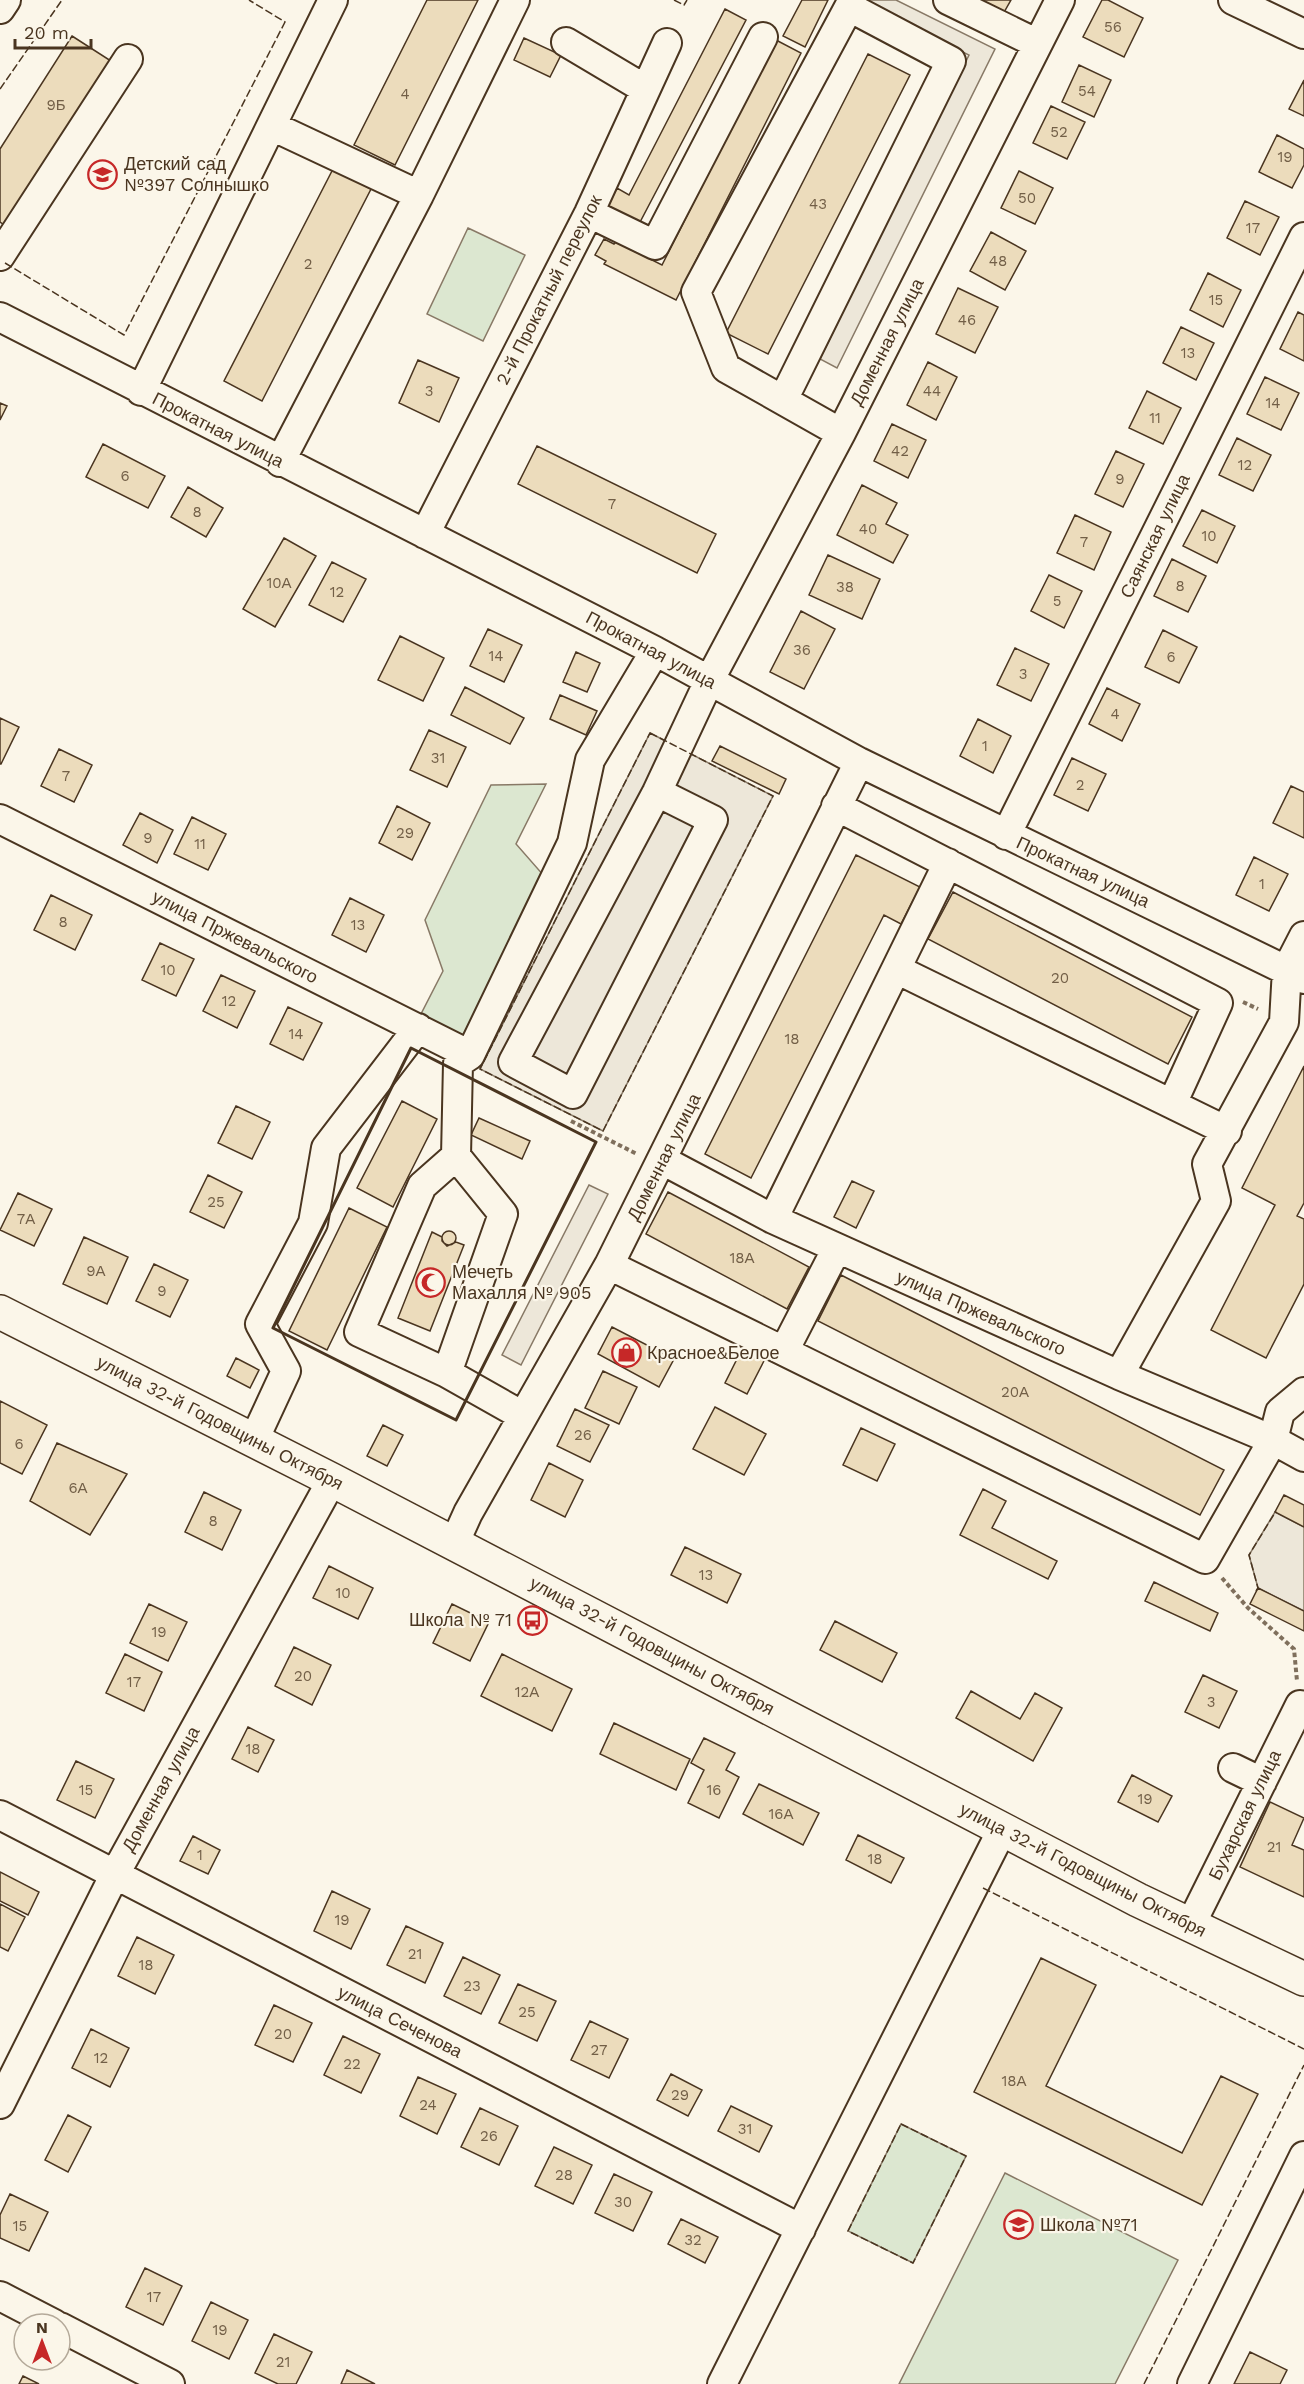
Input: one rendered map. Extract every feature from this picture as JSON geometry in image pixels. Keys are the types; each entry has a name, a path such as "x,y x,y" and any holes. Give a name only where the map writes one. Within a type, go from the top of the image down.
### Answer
{"main road":[{"name":"улица 32-й Годовщины Октября","path":"0,1312 332,1480 1002,1830 1190,1926 1304,1980"}],"street":[{"path":"0,9 6,0"},
{"path":"141,391 333,0"},
{"path":"280,462 419,195 515,0"},
{"path":"948,0 1036,44"},
{"name":"Доменная улица","path":"657,792 713,820 573,1094 513,1062 657,792 709,681 841,433 1060,0"},
{"path":"1233,0 1304,34"},
{"path":"783,399 951,61 849,7 696,292 726,368 841,433"},
{"path":"589,213 655,245 763,37"},
{"path":"566,42 645,89"},
{"name":"2-й Прокатный переулок","path":"425,534 589,213 667,43"},
{"path":"0,256 128,59"},
{"path":"272,126 419,195"},
{"name":"Саянская улица","path":"1006,835 1304,237"},
{"name":"Прокатная улица","path":"0,317 280,462 655,651 859,762 1296,974"},
{"path":"447,1373 503,1214 456,1155 458,1063 470,1055 572,843 590,760 655,651"},
{"name":"Доменная улица","path":"454,1544 468,1513 609,1265 859,762"},
{"path":"836,806 1218,1003 1172,1104"},
{"name":"улица Пржевальского","path":"0,819 470,1055"},
{"path":"773,1219 948,863"},
{"path":"1119,1375 1216,1201 1207,1164 1227,1131 1284,1022 1304,936"},
{"path":"896,969 1227,1131"},
{"path":"254,1440 286,1371 260,1324 313,1223 326,1148 418,1028"},
{"path":"456,1155 422,1186 359,1332 447,1373 523,1416"},
{"name":"улица Пржевальского","path":"662,1160 773,1219 1119,1375 1273,1440 1304,1457"},
{"path":"784,1351 837,1248"},
{"path":"609,1265 1205,1559 1273,1440 1280,1412 1304,1392"},
{"name":"Доменная улица","path":"0,2104 115,1874 332,1480"},
{"name":"Бухарская улица","path":"1190,1926 1300,1705"},
{"path":"1233,1768 1262,1782"},
{"name":"улица Сеченова","path":"0,1815 801,2229"},
{"path":"722,2384 1002,1830"},
{"path":"1192,2384 1304,2156"},
{"path":"0,2296 31,2312"},
{"path":"72,2333 170,2384"}],"path":[{"path":"1205,1559 1248,1608 1294,1649 1300,1705"}],"green space":[{"path":"468,228 525,255 483,341 427,314"},
{"path":"546,784 516,844 545,877 465,1036 420,1016 443,971 425,920 491,785"},
{"path":"901,2124 966,2156 913,2263 848,2231"},
{"path":"1005,2173 1178,2260 1115,2384 899,2384"}],"shaded area":[{"path":"858,0 896,0 995,49 837,368 820,359 969,55"},
{"path":"650,733 773,796 603,1131 480,1069"},
{"path":"589,1185 608,1194 521,1365 502,1355"},
{"path":"1275,1512 1304,1527 1304,1611 1258,1588 1249,1555"}],"building":[{"path":"427,0 478,0 395,165 354,145"},
{"path":"802,0 828,0 805,47 783,36"},
{"path":"976,0 1011,0 1003,14"},
{"path":"1102,0 1108,0 1143,18 1124,57 1083,37"},
{"path":"725,9 746,20 639,224 607,208 617,188 629,195"},
{"path":"72,36 111,61 6,226 0,222 0,149"},
{"path":"524,38 561,55 550,77 514,60"},
{"path":"776,40 801,53 676,300 604,264 606,261 595,255 604,239 614,244 616,242 662,265"},
{"path":"868,54 910,75 768,354 726,333"},
{"path":"1079,65 1111,80 1094,117 1062,102"},
{"path":"1304,80 1304,116 1289,109"},
{"path":"1051,106 1085,122 1067,159 1033,143"},
{"path":"1277,135 1304,149 1304,165 1292,188 1259,172"},
{"path":"333,169 371,189 262,401 224,381"},
{"path":"1019,171 1053,188 1035,224 1001,208"},
{"path":"1245,201 1279,217 1260,255 1227,238"},
{"path":"991,232 1026,251 1005,290 970,271"},
{"path":"1208,273 1241,290 1223,327 1190,310"},
{"path":"958,288 998,307 975,353 936,334"},
{"path":"1298,312 1304,315 1304,361 1280,349"},
{"path":"1181,327 1214,343 1196,380 1163,363"},
{"path":"418,360 459,378 439,422 399,403"},
{"path":"928,362 957,377 936,420 907,405"},
{"path":"1265,377 1299,393 1281,430 1247,414"},
{"path":"1147,391 1181,408 1163,444 1129,428"},
{"path":"0,403 7,406 0,420"},
{"path":"892,424 926,440 908,478 874,461"},
{"path":"1237,438 1271,455 1253,491 1219,475"},
{"path":"103,444 165,476 148,508 86,477"},
{"path":"537,446 716,534 697,573 518,484"},
{"path":"1116,451 1144,464 1123,507 1095,494"},
{"path":"862,485 897,503 886,524 908,535 893,563 837,535"},
{"path":"188,487 223,508 206,537 171,517"},
{"path":"1202,510 1235,526 1217,563 1183,546"},
{"path":"1075,515 1111,532 1094,570 1057,553"},
{"path":"284,538 316,556 275,627 243,609"},
{"path":"828,555 880,579 862,619 809,595"},
{"path":"1172,559 1206,576 1188,612 1154,596"},
{"path":"332,562 366,579 343,622 309,605"},
{"path":"1049,575 1082,591 1064,628 1031,611"},
{"path":"801,611 835,629 804,689 770,672"},
{"path":"488,629 522,645 504,682 470,666"},
{"path":"1163,630 1197,647 1179,683 1145,667"},
{"path":"400,636 444,658 423,701 378,680"},
{"path":"1015,648 1049,664 1031,701 997,685"},
{"path":"576,652 600,663 587,692 563,682"},
{"path":"465,687 524,718 510,744 451,715"},
{"path":"1107,688 1140,704 1122,741 1089,724"},
{"path":"560,695 597,711 586,735 550,719"},
{"path":"0,718 19,727 1,764 0,764"},
{"path":"978,719 1011,736 993,773 960,756"},
{"path":"429,730 466,747 447,787 410,770"},
{"path":"720,746 786,779 779,794 712,761"},
{"path":"59,749 92,765 74,802 41,786"},
{"path":"1072,758 1106,774 1088,811 1054,795"},
{"path":"1291,786 1304,792 1304,838 1273,823"},
{"path":"397,806 430,823 412,860 379,843"},
{"path":"140,813 173,830 157,863 123,845"},
{"path":"192,817 226,834 208,870 174,854"},
{"path":"856,855 920,887 901,924 884,915 751,1178 705,1154"},
{"path":"1254,857 1288,874 1269,911 1236,895"},
{"path":"953,892 1192,1017 1168,1064 928,939"},
{"path":"51,895 92,915 75,950 34,930"},
{"path":"350,898 384,915 366,952 332,935"},
{"path":"160,943 194,959 176,996 142,980"},
{"path":"221,975 255,991 237,1028 203,1011"},
{"path":"288,1007 322,1023 303,1060 270,1044"},
{"path":"1304,1066 1304,1203 1297,1216 1304,1219 1304,1284 1266,1358 1211,1330 1275,1205 1242,1188"},
{"path":"402,1101 437,1119 393,1207 357,1188"},
{"path":"236,1106 270,1122 252,1159 218,1143"},
{"path":"479,1118 530,1141 522,1159 471,1135"},
{"path":"208,1175 242,1192 224,1228 190,1212"},
{"path":"852,1181 874,1191 856,1228 834,1217"},
{"path":"668,1192 809,1267 787,1309 646,1234"},
{"path":"18,1193 52,1209 34,1246 0,1230"},
{"path":"349,1208 387,1227 327,1350 289,1331"},
{"path":"446,1231 452,1231 456,1238 452,1245 446,1245 442,1241 442,1235"},
{"name":"Мечеть Махалля № 905","path":"432,1232 442,1237 442,1241 447,1246 456,1242 464,1245 430,1331 398,1318"},
{"path":"84,1237 128,1257 107,1304 63,1284"},
{"path":"154,1264 188,1280 170,1317 136,1301"},
{"path":"841,1275 1224,1470 1200,1515 818,1321"},
{"path":"612,1327 674,1359 659,1387 598,1354"},
{"path":"746,1341 768,1353 747,1394 725,1383"},
{"path":"236,1358 259,1370 250,1388 227,1376"},
{"path":"603,1371 637,1387 619,1424 585,1408"},
{"path":"0,1401 47,1425 22,1474 0,1463"},
{"path":"715,1407 766,1434 744,1475 693,1449"},
{"path":"575,1409 609,1425 590,1462 557,1446"},
{"path":"383,1425 403,1435 387,1466 367,1456"},
{"path":"861,1428 895,1444 877,1481 843,1465"},
{"path":"57,1443 127,1474 90,1535 30,1501"},
{"path":"549,1463 583,1480 565,1517 531,1500"},
{"path":"983,1489 1006,1501 992,1528 1057,1561 1048,1579 960,1535"},
{"path":"204,1492 241,1510 222,1550 185,1532"},
{"path":"1284,1495 1304,1505 1304,1527 1275,1512"},
{"path":"685,1547 741,1574 727,1603 671,1575"},
{"path":"329,1566 373,1588 358,1619 313,1598"},
{"path":"1154,1582 1218,1613 1210,1631 1145,1601"},
{"path":"1258,1588 1304,1611 1304,1631 1250,1604"},
{"path":"149,1604 187,1622 168,1661 130,1643"},
{"path":"452,1604 489,1622 470,1661 433,1643"},
{"path":"835,1621 897,1653 882,1682 820,1650"},
{"path":"294,1647 331,1665 312,1705 275,1686"},
{"path":"125,1654 162,1672 144,1711 106,1693"},
{"path":"502,1654 572,1689 552,1731 481,1696"},
{"path":"1203,1675 1237,1691 1219,1728 1185,1712"},
{"path":"971,1691 1020,1719 1035,1693 1062,1708 1033,1761 956,1718"},
{"path":"614,1723 690,1759 676,1790 600,1754"},
{"path":"248,1727 274,1740 258,1772 232,1759"},
{"path":"704,1738 735,1753 726,1770 739,1777 719,1818 688,1803 704,1770 691,1763"},
{"path":"76,1761 114,1779 95,1818 57,1800"},
{"path":"1132,1775 1172,1796 1158,1822 1118,1802"},
{"path":"759,1784 819,1813 803,1845 743,1814"},
{"path":"1270,1802 1304,1818 1292,1845 1304,1850 1304,1897 1240,1867"},
{"path":"858,1835 904,1858 891,1883 846,1860"},
{"path":"193,1836 220,1850 208,1874 180,1861"},
{"path":"0,1872 39,1892 28,1915 0,1901"},
{"path":"332,1891 370,1909 351,1949 314,1931"},
{"path":"0,1904 25,1917 8,1951 0,1947"},
{"path":"406,1926 443,1943 425,1983 387,1965"},
{"path":"137,1937 174,1955 155,1994 118,1976"},
{"path":"463,1957 500,1975 481,2014 444,1996"},
{"path":"1041,1958 1096,1985 1046,2086 1182,2153 1221,2076 1258,2094 1202,2205 974,2092"},
{"path":"518,1984 556,2001 537,2041 499,2023"},
{"path":"274,2005 312,2023 293,2062 255,2045"},
{"path":"590,2021 628,2039 609,2078 571,2060"},
{"path":"91,2029 129,2048 110,2087 72,2068"},
{"path":"343,2036 380,2054 361,2093 324,2075"},
{"path":"671,2074 702,2090 688,2116 657,2100"},
{"path":"418,2077 456,2094 437,2134 400,2116"},
{"path":"731,2106 772,2126 759,2152 718,2131"},
{"path":"480,2108 518,2126 499,2165 461,2147"},
{"path":"68,2115 91,2127 68,2172 45,2160"},
{"path":"554,2147 592,2165 573,2204 535,2186"},
{"path":"614,2174 652,2192 633,2231 595,2213"},
{"path":"10,2194 48,2212 29,2251 0,2238 0,2215"},
{"path":"681,2219 718,2237 705,2263 668,2244"},
{"path":"145,2268 182,2286 163,2325 126,2307"},
{"path":"211,2302 248,2320 229,2359 192,2341"},
{"path":"274,2334 312,2352 296,2384 278,2384 255,2373"},
{"path":"1250,2352 1287,2370 1280,2384 1234,2384"},
{"path":"347,2370 375,2384 341,2384"},
{"path":"23,2376 39,2384 19,2384"}],"fence":[{"path":"0,89 62,0"},
{"path":"5,263 124,335 285,22 249,0"},
{"path":"674,0 684,5 687,0"},
{"path":"650,733 773,796 603,1131 480,1069 650,733"},
{"path":"1256,1591 1258,1588 1249,1555 1276,1511"},
{"path":"983,1888 1304,2049"},
{"path":"1144,2384 1304,2065"},
{"path":"901,2124 966,2156 913,2263 848,2231 901,2124"}],"wall":[{"path":"411,1048 596,1142 456,1420 273,1328 411,1048"}],"place":[{"name":"Детский сад №397 Солнышко","path":"103,174"},
{"name":"Мечеть Махалля № 905","path":"431,1282"},
{"name":"Красное&Белое","path":"626,1353"},
{"name":"Школа № 71","path":"533,1620"},
{"name":"Школа №71","path":"1019,2225"}]}
